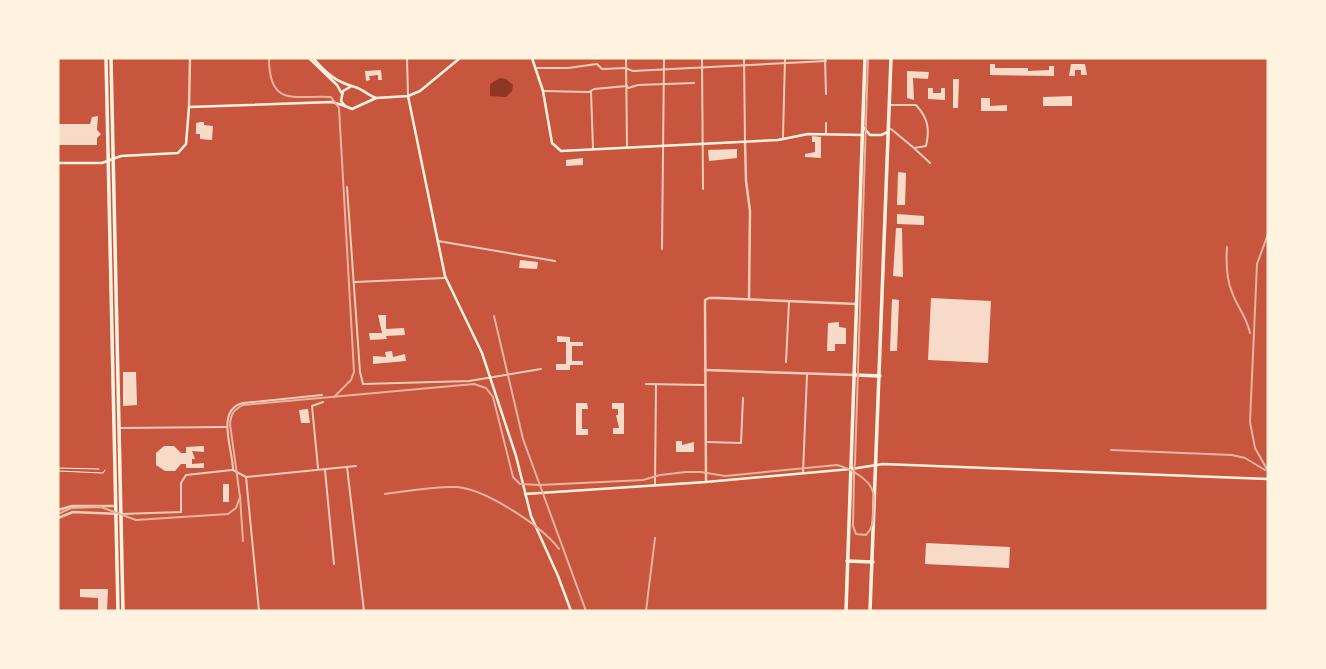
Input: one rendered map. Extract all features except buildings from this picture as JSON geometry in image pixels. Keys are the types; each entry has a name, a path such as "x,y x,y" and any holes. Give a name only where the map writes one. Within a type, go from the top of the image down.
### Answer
{"main road":[{"path":"311,58 334,79 376,97 408,96 426,87 460,58"},
{"path":"311,58 337,85 345,106"},
{"path":"532,58 543,91 552,143 559,150 704,145 783,139 808,134 864,135"},
{"path":"846,611 865,58"},
{"path":"870,611 891,59"},
{"path":"109,60 121,611"},
{"path":"332,102 350,87"},
{"path":"362,92 362,104"},
{"path":"408,96 445,278 474,334 491,378 516,456 531,516 558,576 570,611"},
{"path":"58,163 102,163 121,156 174,154 181,151 187,142 189,107 332,102 352,109 376,97"},
{"path":"864,128 872,135 883,135 890,129"},
{"path":"855,375 880,376"},
{"path":"116,428 118,514"},
{"path":"525,494 706,482 850,469 877,464 1268,480"},
{"path":"847,561 873,562"}],"street":[{"path":"189,107 190,58"},
{"path":"407,58 408,96"},
{"path":"626,58 627,149"},
{"path":"662,249 664,58"},
{"path":"702,58 703,189"},
{"path":"744,58 745,172 750,211 748,299"},
{"path":"783,139 785,58"},
{"path":"597,59 597,64 602,69 625,68 633,71 825,59 826,94"},
{"path":"536,68 597,64"},
{"path":"543,91 589,92 638,85 694,83"},
{"path":"591,90 593,150"},
{"path":"890,105 916,105 928,122 927,144 914,148"},
{"path":"826,123 826,134"},
{"path":"890,129 930,163"},
{"path":"889,140 896,134"},
{"path":"347,187 360,377 363,384 442,383 541,369"},
{"path":"437,241 555,261"},
{"path":"354,282 445,278"},
{"path":"706,482 705,303 709,298 858,304"},
{"path":"786,362 789,301"},
{"path":"705,370 855,375"},
{"path":"803,473 807,374"},
{"path":"646,384 705,385"},
{"path":"655,485 656,385"},
{"path":"233,470 227,427 230,411 238,404 322,396"},
{"path":"705,442 741,443 743,398"},
{"path":"318,470 312,406 323,402"},
{"path":"116,428 227,427"},
{"path":"58,518 74,512 181,512 181,483 186,475 233,470 246,477 356,466"},
{"path":"347,467 364,611"},
{"path":"325,469 334,564"},
{"path":"246,477 259,611"},
{"path":"58,510 72,506 116,506"}],"path":[{"path":"58,470 103,473 105,470"}],"shaded area":[{"path":"500,78 513,85 512,91 506,97 490,96 490,84"}],"tram line":[{"path":"269,58 270,74 279,92 296,97 331,97 339,108 354,372 351,380 334,397"},
{"path":"58,514 71,508 101,507 136,520 228,514 236,508 240,497 230,420 234,412 243,405 474,384 486,388 493,397 513,477 520,484 643,480 686,472 725,476 837,465 853,471 858,475 868,483 871,487 874,497 873,521 866,535 856,534 853,526 854,476 854,473 854,471 868,58"},
{"path":"240,496 243,541"}],"railway":[{"path":"1268,234 1257,264 1250,422 1255,448 1268,471"},
{"path":"1227,247 1229,281 1250,333"},
{"path":"494,316 523,439 586,611"},
{"path":"1111,450 1232,455 1245,458 1265,470"},
{"path":"385,494 439,487 469,489 512,510 540,530 559,549"},
{"path":"646,611 655,538"}]}
